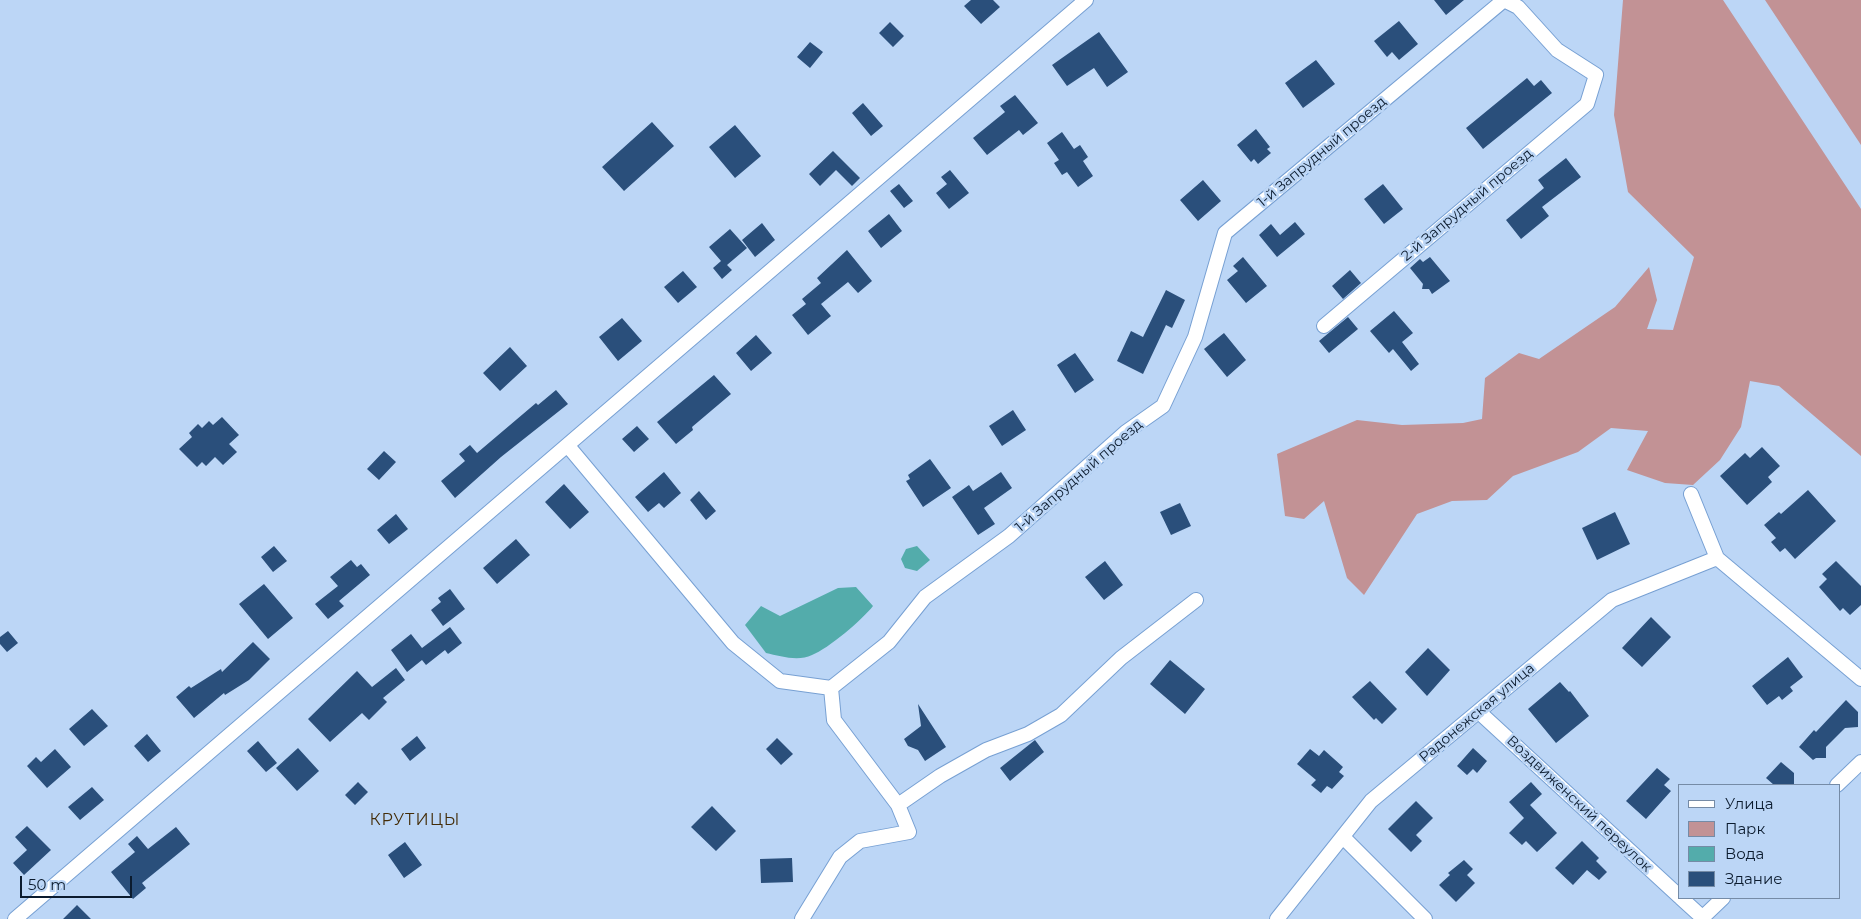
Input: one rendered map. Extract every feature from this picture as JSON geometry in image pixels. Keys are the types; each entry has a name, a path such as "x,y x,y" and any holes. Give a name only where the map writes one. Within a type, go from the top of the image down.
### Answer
{"street":[{"path":"16,919 1086,0"},
{"name":"2-й Запрудный проезд","path":"1324,326 1587,104 1596,75 1557,50 1518,7 1504,0"},
{"name":"1-й Запрудный проезд","path":"831,688 889,642 925,598 1009,536 1126,432 1163,406 1195,337 1225,233 1504,0"},
{"path":"568,446 733,643 780,681 831,688 834,720 898,805 909,832 860,841 840,857 802,919"},
{"path":"1691,494 1717,558 1861,679"},
{"name":"Радонежская улица","path":"1277,919 1371,801 1612,600 1717,558"},
{"path":"898,805 940,776 986,750 1028,734 1061,715 1122,658 1196,600"},
{"name":"Воздвиженский переулок","path":"1479,712 1678,895"},
{"path":"1838,784 1861,762"},
{"path":"1343,837 1424,919"},
{"name":"Воздвиженский переулок","path":"1682,899 1703,918"},
{"path":"1703,918 1722,899"}],"green space":[{"path":"1623,0 1723,0 1861,209 1861,456 1779,386 1750,381 1741,427 1720,460 1693,485 1665,483 1627,470 1648,431 1611,428 1578,452 1513,476 1487,500 1452,501 1417,514 1364,595 1347,578 1324,501 1304,519 1285,516 1277,454 1357,420 1402,425 1463,423 1482,419 1485,378 1519,353 1539,359 1615,307 1649,267 1657,300 1647,329 1673,330 1694,257 1628,192 1614,115"},
{"path":"1765,0 1861,0 1861,145"}],"water":[{"path":"917,546 930,560 917,571 905,568 901,559 906,549"},
{"path":"856,587 873,606 854,626 836,640 819,652 807,657 789,658 766,653 745,625 761,606 780,616 838,588"}],"building":[{"path":"971,0 993,0 1000,7 981,24 964,6"},
{"path":"1434,0 1464,0 1446,15"},
{"path":"1399,21 1418,44 1399,60 1392,52 1387,57 1374,41"},
{"path":"890,22 904,36 893,47 879,33"},
{"path":"1099,32 1128,72 1107,87 1094,68 1067,86 1052,65"},
{"path":"810,42 823,52 810,68 797,57"},
{"path":"1316,60 1335,84 1303,108 1285,83"},
{"path":"1527,78 1534,86 1541,80 1552,93 1483,149 1466,128"},
{"path":"1015,95 1038,123 1023,135 1019,130 987,155 973,138 1005,112 1000,106"},
{"path":"863,103 883,126 871,136 852,113"},
{"path":"652,122 674,146 624,191 602,167"},
{"path":"735,125 761,156 735,178 709,147"},
{"path":"1256,129 1270,147 1267,149 1271,153 1258,164 1254,159 1251,162 1237,145"},
{"path":"1062,132 1074,149 1080,145 1088,157 1083,161 1093,176 1078,187 1067,172 1062,175 1054,163 1059,160 1047,143"},
{"path":"833,151 860,178 852,186 836,170 820,186 809,174"},
{"path":"1566,158 1581,177 1542,207 1549,216 1521,239 1506,220 1544,188 1538,180"},
{"path":"950,170 969,193 949,209 936,193 947,184 941,177"},
{"path":"1203,180 1221,201 1198,221 1180,200"},
{"path":"899,184 913,201 904,208 890,191"},
{"path":"1383,184 1403,209 1384,224 1364,199"},
{"path":"889,214 902,231 881,248 868,231"},
{"path":"1295,222 1305,234 1277,257 1259,235 1271,224 1280,235"},
{"path":"762,223 775,240 755,257 742,240"},
{"path":"730,229 747,248 727,265 732,270 722,279 713,268 721,261 709,247"},
{"path":"847,250 872,281 858,293 848,282 821,304 831,316 808,335 792,315 806,304 802,299 821,283 817,278"},
{"path":"1243,257 1267,286 1246,303 1227,280 1238,271 1233,266"},
{"path":"1430,257 1450,281 1432,294 1429,289 1422,289 1423,284 1410,268 1420,259 1423,262"},
{"path":"1350,270 1361,283 1343,299 1332,286"},
{"path":"683,271 697,287 678,303 664,287"},
{"path":"1166,290 1185,300 1172,328 1166,325 1143,374 1117,361 1131,331 1143,337"},
{"path":"1394,311 1413,333 1402,342 1419,364 1411,371 1393,349 1389,353 1370,331"},
{"path":"1348,317 1358,329 1329,353 1319,341"},
{"path":"622,318 642,341 618,361 599,337"},
{"path":"1224,333 1246,360 1227,377 1204,349"},
{"path":"756,335 772,353 751,371 736,353"},
{"path":"510,347 527,366 500,391 483,373"},
{"path":"1075,353 1094,380 1075,393 1057,365"},
{"path":"714,375 731,394 692,427 693,430 676,444 657,422"},
{"path":"556,390 568,404 501,457 455,498 441,481 465,461 459,454 470,445 477,453 536,403 538,405"},
{"path":"1013,410 1026,430 1002,446 989,426"},
{"path":"222,417 239,435 229,444 237,452 223,465 215,457 206,466 202,462 197,467 179,449 192,437 189,433 198,424 202,428 209,421 213,425"},
{"path":"637,426 649,439 634,452 622,439"},
{"path":"1762,447 1780,466 1768,477 1772,482 1747,505 1720,476 1745,453 1750,458"},
{"path":"384,451 396,462 379,480 367,469"},
{"path":"930,459 951,488 923,507 906,481 910,479 908,475"},
{"path":"664,472 681,493 664,508 659,503 648,512 635,497"},
{"path":"1001,472 1012,488 984,508 995,524 978,535 952,497 969,485 973,491"},
{"path":"564,484 589,512 570,529 545,502"},
{"path":"1808,490 1836,521 1795,559 1785,548 1780,552 1771,542 1776,538 1764,525 1779,512 1781,514"},
{"path":"699,491 716,511 706,520 690,500"},
{"path":"1180,503 1191,526 1171,535 1160,512"},
{"path":"1615,512 1630,544 1597,560 1582,528"},
{"path":"396,514 408,529 389,544 377,530"},
{"path":"516,539 530,555 497,584 483,568"},
{"path":"274,546 287,561 273,572 261,557"},
{"path":"351,560 357,567 361,564 370,575 339,601 344,606 328,619 315,604 338,586 330,577"},
{"path":"1105,561 1123,585 1104,600 1085,577"},
{"path":"1836,561 1861,586 1861,605 1850,615 1843,608 1840,611 1819,587 1827,579 1822,574"},
{"path":"264,584 293,618 268,639 239,604"},
{"path":"450,589 465,609 443,626 431,610 441,602 438,598"},
{"path":"1651,617 1671,637 1642,667 1622,648"},
{"path":"450,627 462,643 448,654 445,650 426,665 422,660 407,672 391,650 411,634 422,648"},
{"path":"8,631 18,643 7,652 0,644 0,637"},
{"path":"253,642 270,659 249,680 225,695 224,693 194,718 176,697 189,686 191,688 221,669 222,672"},
{"path":"1428,648 1450,670 1427,696 1405,672"},
{"path":"1788,657 1803,677 1790,687 1793,691 1782,700 1779,696 1767,705 1752,686"},
{"path":"1170,660 1205,689 1185,714 1150,684"},
{"path":"396,668 405,680 383,698 387,702 369,720 362,713 330,742 308,719 357,671 372,687"},
{"path":"1370,681 1397,709 1382,724 1376,718 1374,720 1352,697"},
{"path":"1560,682 1570,691 1589,716 1556,743 1528,709"},
{"path":"1846,700 1858,712 1858,727 1845,728 1826,747 1826,758 1816,758 1813,760 1799,747"},
{"path":"918,704 946,747 925,761 918,750 908,746 904,739 921,726"},
{"path":"92,709 108,726 84,746 69,729"},
{"path":"147,734 161,751 148,762 134,746"},
{"path":"417,736 426,748 410,761 401,749"},
{"path":"777,738 793,754 781,765 766,749"},
{"path":"1035,740 1044,752 1010,781 1000,768"},
{"path":"258,741 277,763 266,772 247,751"},
{"path":"298,748 319,771 297,791 276,768"},
{"path":"1473,748 1487,761 1477,773 1473,769 1467,775 1457,766"},
{"path":"55,749 71,767 47,788 27,766 36,757 41,762"},
{"path":"1310,749 1319,756 1324,750 1343,767 1339,772 1344,776 1332,789 1327,786 1321,793 1311,785 1316,780 1297,764"},
{"path":"1781,762 1794,773 1794,784 1773,784 1766,778"},
{"path":"1657,768 1670,779 1664,785 1671,791 1646,819 1626,801"},
{"path":"358,782 368,792 355,805 345,795"},
{"path":"1531,782 1542,794 1530,805 1557,833 1537,852 1526,841 1522,845 1509,833 1524,818 1509,802"},
{"path":"92,787 104,800 80,820 68,807"},
{"path":"1416,801 1433,818 1416,835 1422,841 1411,852 1388,829"},
{"path":"712,806 736,831 716,851 691,827"},
{"path":"27,826 51,850 24,875 13,863 27,850 15,837"},
{"path":"176,827 190,844 142,883 146,888 133,899 111,872 135,852 128,844 137,836 148,849"},
{"path":"1582,841 1599,858 1596,861 1607,872 1599,880 1587,870 1573,885 1555,868"},
{"path":"405,842 422,865 404,878 388,855"},
{"path":"792,858 793,882 761,883 760,859"},
{"path":"1464,860 1473,869 1467,875 1475,883 1456,902 1439,885 1450,875 1448,873"},
{"path":"77,905 91,919 63,919"}],"district":[{"name":"КРУТИЦЫ","path":"415,820"}]}
